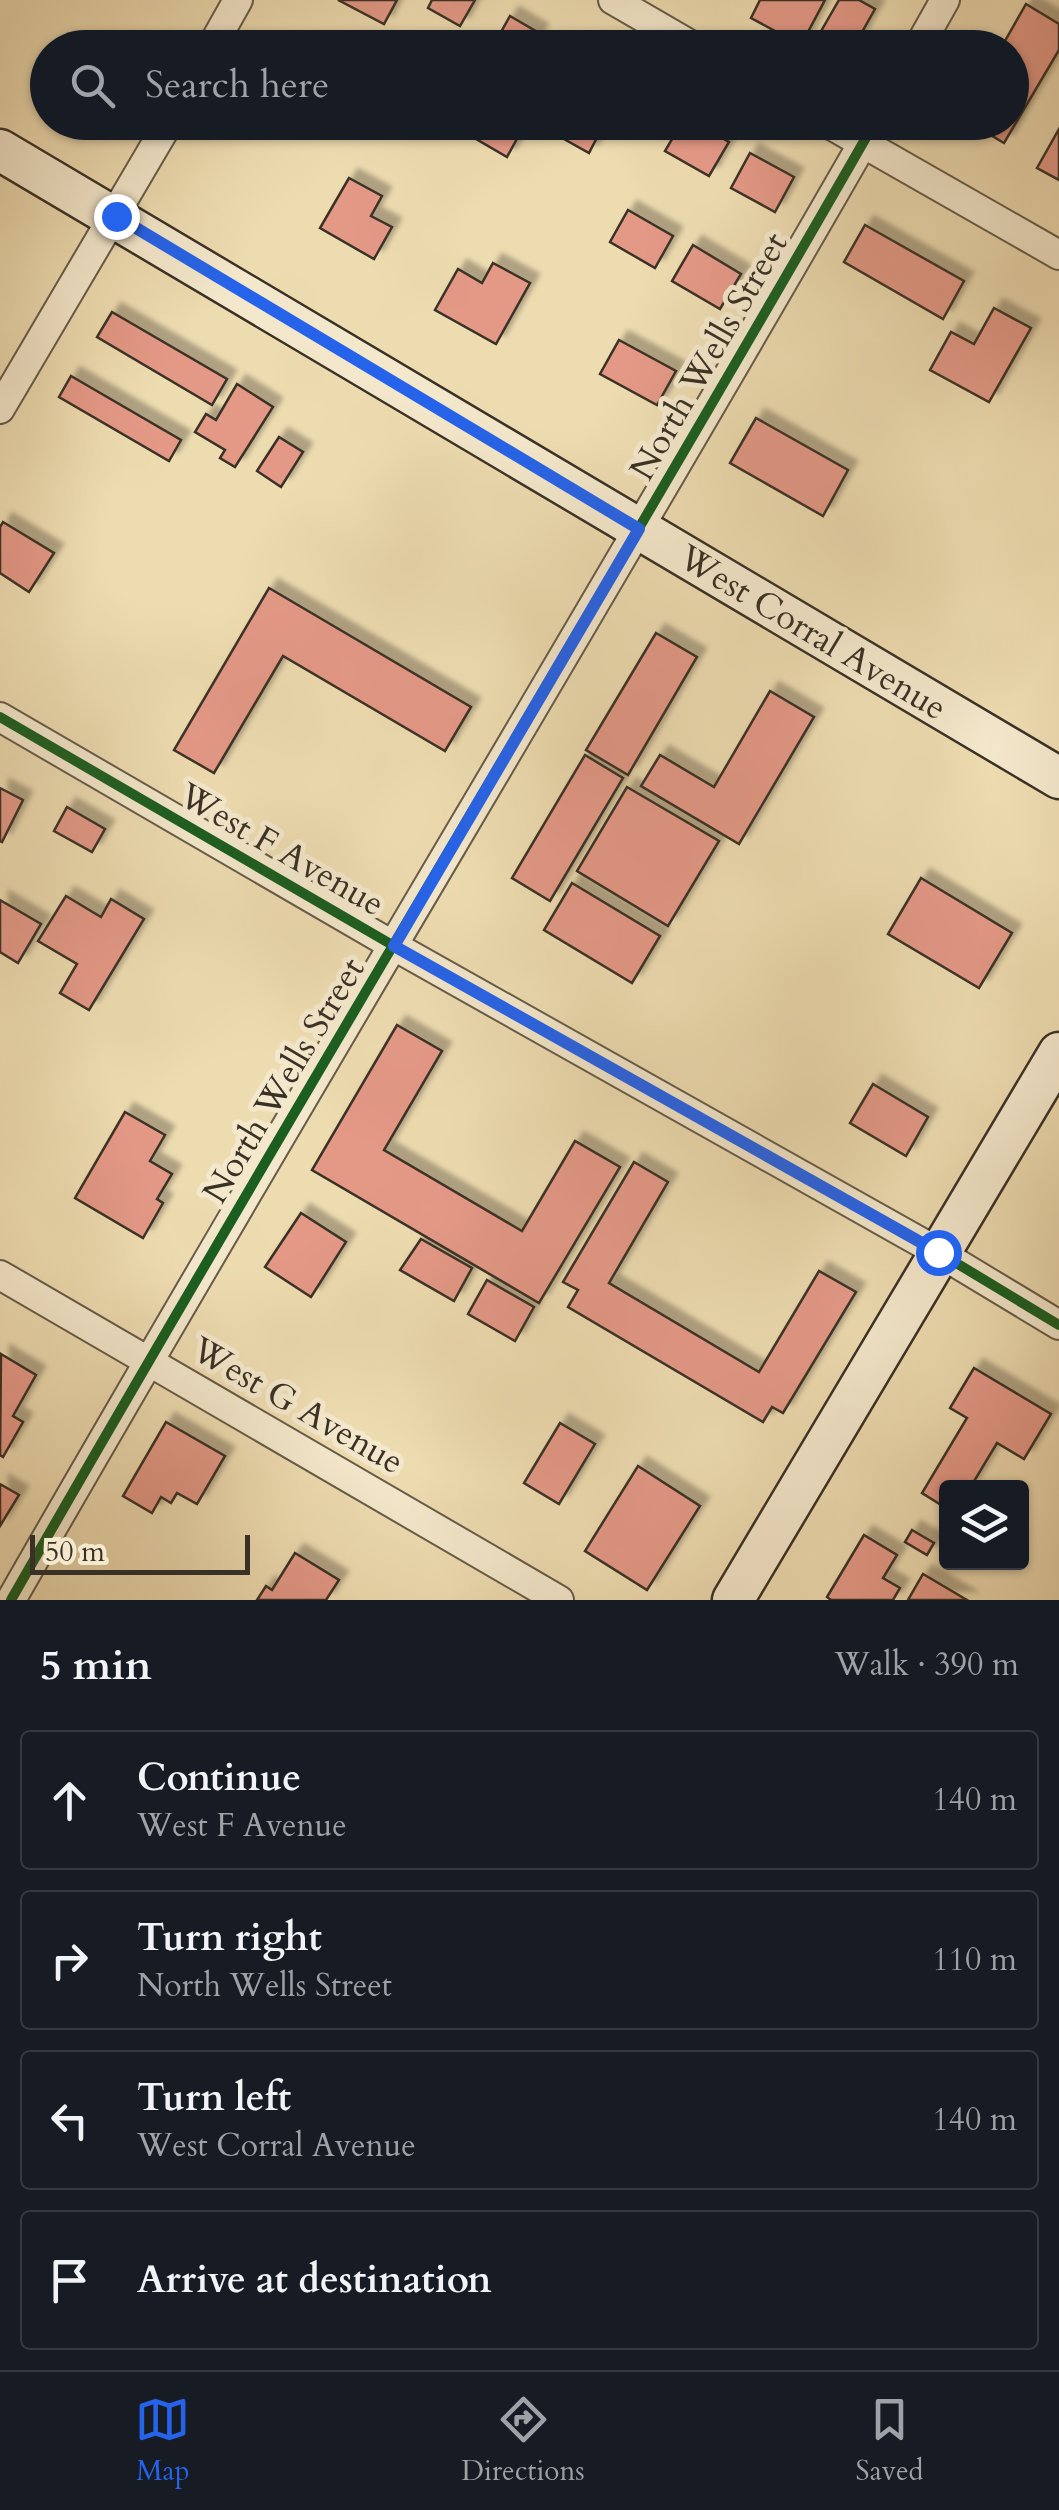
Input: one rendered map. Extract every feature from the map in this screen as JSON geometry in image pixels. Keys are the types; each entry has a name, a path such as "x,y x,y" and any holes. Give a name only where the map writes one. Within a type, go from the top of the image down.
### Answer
{"main road":[{"name":"West Corral Avenue","path":"0,150 1059,778"},
{"path":"733,1600 1059,1052"}],"street":[{"path":"221,30 238,0"},
{"path":"613,0 665,30"},
{"path":"928,30 945,0"},
{"path":"0,408 159,140"},
{"name":"North Wells Street","path":"11,1600 865,140"},
{"path":"880,140 1059,255"},
{"name":"West F Avenue","path":"0,717 394,946 938,1252 1059,1325"},
{"name":"West G Avenue","path":"0,1275 558,1600"}],"building":[{"path":"338,0 397,0 384,24"},
{"path":"432,0 475,0 460,26 428,8"},
{"path":"760,0 825,0 809,30 773,30 751,18"},
{"path":"839,0 859,0 875,9 863,30 822,30"},
{"path":"1026,4 1059,24 1059,50 1029,101 1029,30 1011,30"},
{"path":"510,16 534,30 502,30"},
{"path":"1059,129 1059,180 1037,168"},
{"path":"478,140 516,140 507,157"},
{"path":"566,140 596,140 589,153"},
{"path":"671,140 729,142 709,176 665,151"},
{"path":"750,153 794,177 775,212 731,188"},
{"path":"349,178 382,196 371,216 392,227 374,259 320,228"},
{"path":"628,210 673,236 655,268 610,242"},
{"path":"865,225 964,281 943,319 844,262"},
{"path":"693,245 741,274 720,309 672,281"},
{"path":"493,263 530,283 496,344 435,310 458,269 482,283"},
{"path":"994,308 1031,328 989,402 930,370 951,332 974,344"},
{"path":"112,312 227,379 212,405 97,337"},
{"path":"619,340 676,371 657,405 600,374"},
{"path":"71,376 181,440 169,461 59,397"},
{"path":"237,384 273,407 235,467 220,458 225,450 195,432 206,414 216,420"},
{"path":"756,418 848,470 823,516 730,463"},
{"path":"279,437 303,452 281,487 257,471"},
{"path":"3,522 54,553 29,592 0,573"},
{"path":"269,588 471,707 445,751 283,656 214,773 174,750"},
{"path":"656,633 697,657 628,775 586,750"},
{"path":"770,691 814,717 739,844 641,786 660,755 714,787"},
{"path":"585,755 623,778 550,901 512,878"},
{"path":"627,787 719,841 668,926 577,871"},
{"path":"0,788 23,800 2,842 0,841"},
{"path":"67,807 105,829 92,852 54,831"},
{"path":"921,878 1012,933 979,988 888,934"},
{"path":"572,883 660,936 632,983 544,930"},
{"path":"66,896 101,917 111,899 144,919 89,1010 60,993 77,964 38,941"},
{"path":"0,900 41,924 18,963 0,952"},
{"path":"397,1025 442,1051 384,1150 522,1231 575,1141 620,1167 539,1303 312,1170"},
{"path":"873,1084 928,1117 906,1156 850,1123"},
{"path":"125,1112 165,1135 150,1161 172,1174 157,1199 163,1203 143,1238 75,1198"},
{"path":"634,1162 668,1182 609,1283 759,1372 819,1271 856,1292 783,1413 772,1407 763,1422 568,1307 578,1290 563,1282"},
{"path":"301,1213 346,1242 311,1297 265,1267"},
{"path":"421,1239 472,1268 454,1301 400,1270"},
{"path":"487,1280 534,1307 515,1341 468,1314"},
{"path":"1,1354 36,1375 13,1416 23,1422 3,1457 0,1455"},
{"path":"974,1368 1051,1414 1024,1459 997,1443 975,1480 939,1480 939,1504 922,1493 967,1418 950,1408"},
{"path":"166,1422 225,1456 197,1504 177,1493 171,1503 161,1497 152,1513 123,1496"},
{"path":"560,1423 595,1444 559,1504 524,1483"},
{"path":"638,1466 700,1506 647,1590 585,1551"},
{"path":"0,1484 19,1495 0,1526"},
{"path":"912,1530 934,1543 927,1555 905,1542"},
{"path":"864,1535 897,1555 883,1578 900,1588 893,1600 831,1600 827,1597"},
{"path":"295,1553 339,1580 326,1600 257,1600 266,1586 272,1590"},
{"path":"923,1574 967,1600 908,1600"}],"cycle path":[{"path":"11,1600 865,140"},
{"path":"0,717 394,946 938,1252 1059,1325"}],"route":[{"path":"116,216 639,529 394,946 938,1252"}]}
